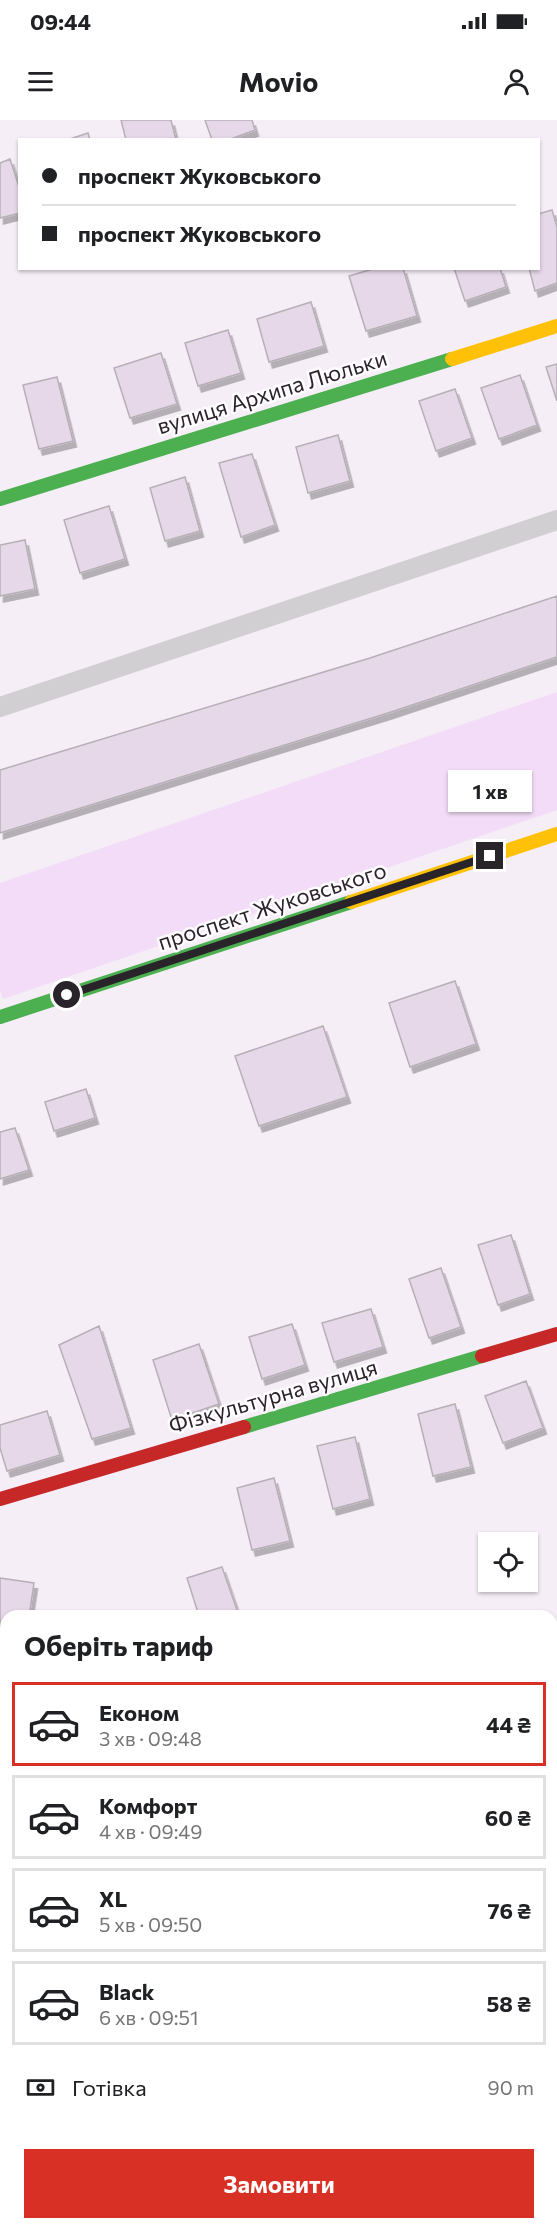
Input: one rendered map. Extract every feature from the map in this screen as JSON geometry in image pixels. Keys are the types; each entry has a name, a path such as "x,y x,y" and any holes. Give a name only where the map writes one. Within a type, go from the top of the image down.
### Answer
{"street":[{"name":"вулиця Архипа Люльки","path":"0,499 557,326"},
{"name":"проспект Жуковського","path":"0,1017 557,834"},
{"name":"Фізкультурна вулиця","path":"0,1499 557,1334"}],"lane":[{"path":"0,707 557,520"}],"shaded area":[{"path":"557,692 557,810 3,999 0,990 0,883"}],"building":[{"path":"121,120 171,120 176,138 126,138"},
{"path":"205,120 252,120 255,130 233,138 211,138"},
{"path":"88,133 89,138 73,138"},
{"path":"10,159 18,184 18,214 0,218 0,163"},
{"path":"552,210 557,227 557,283 535,291 530,270 540,270 540,213"},
{"path":"369,270 404,270 417,316 366,331 349,276"},
{"path":"455,270 501,270 506,287 465,301"},
{"path":"311,302 324,346 269,362 257,319"},
{"path":"228,330 241,373 198,386 185,343"},
{"path":"161,353 177,404 130,418 114,368"},
{"path":"557,364 557,401 546,367"},
{"path":"520,375 537,425 499,439 481,388"},
{"path":"57,377 73,441 39,449 23,385"},
{"path":"455,389 472,438 436,451 419,401"},
{"path":"338,435 350,481 308,493 296,447"},
{"path":"252,454 275,525 241,537 219,463"},
{"path":"185,477 200,531 165,541 150,488"},
{"path":"109,506 125,559 80,573 64,520"},
{"path":"25,540 35,589 0,596 0,545"},
{"path":"557,596 557,657 388,713 0,833 0,770 370,658"},
{"path":"455,981 476,1044 410,1067 389,1003"},
{"path":"323,1026 347,1097 259,1126 235,1056"},
{"path":"86,1089 95,1118 54,1131 45,1102"},
{"path":"15,1128 29,1170 0,1179 0,1132"},
{"path":"511,1235 530,1294 498,1305 478,1245"},
{"path":"441,1268 461,1327 429,1338 409,1279"},
{"path":"371,1309 383,1347 334,1362 322,1323"},
{"path":"292,1324 305,1365 262,1379 249,1337"},
{"path":"99,1326 131,1428 92,1439 59,1345"},
{"path":"199,1344 219,1404 172,1420 153,1360"},
{"path":"526,1381 543,1428 503,1443 485,1396"},
{"path":"455,1404 471,1467 433,1476 418,1414"},
{"path":"47,1411 60,1455 7,1471 0,1448 0,1425"},
{"path":"355,1437 370,1499 333,1509 317,1446"},
{"path":"274,1478 290,1541 252,1550 237,1488"},
{"path":"222,1567 237,1610 197,1610 187,1578"},
{"path":"0,1578 34,1583 30,1610 0,1610"}],"traffic: fast":[{"path":"0,499 452,359"},
{"path":"0,1017 351,902"},
{"path":"244,1427 482,1356"}],"traffic: slow":[{"path":"452,359 557,326"},
{"path":"351,902 557,834"}],"traffic: jam":[{"path":"482,1356 557,1334"},
{"path":"0,1499 244,1427"}],"route":[{"path":"67,995 490,856"}]}
